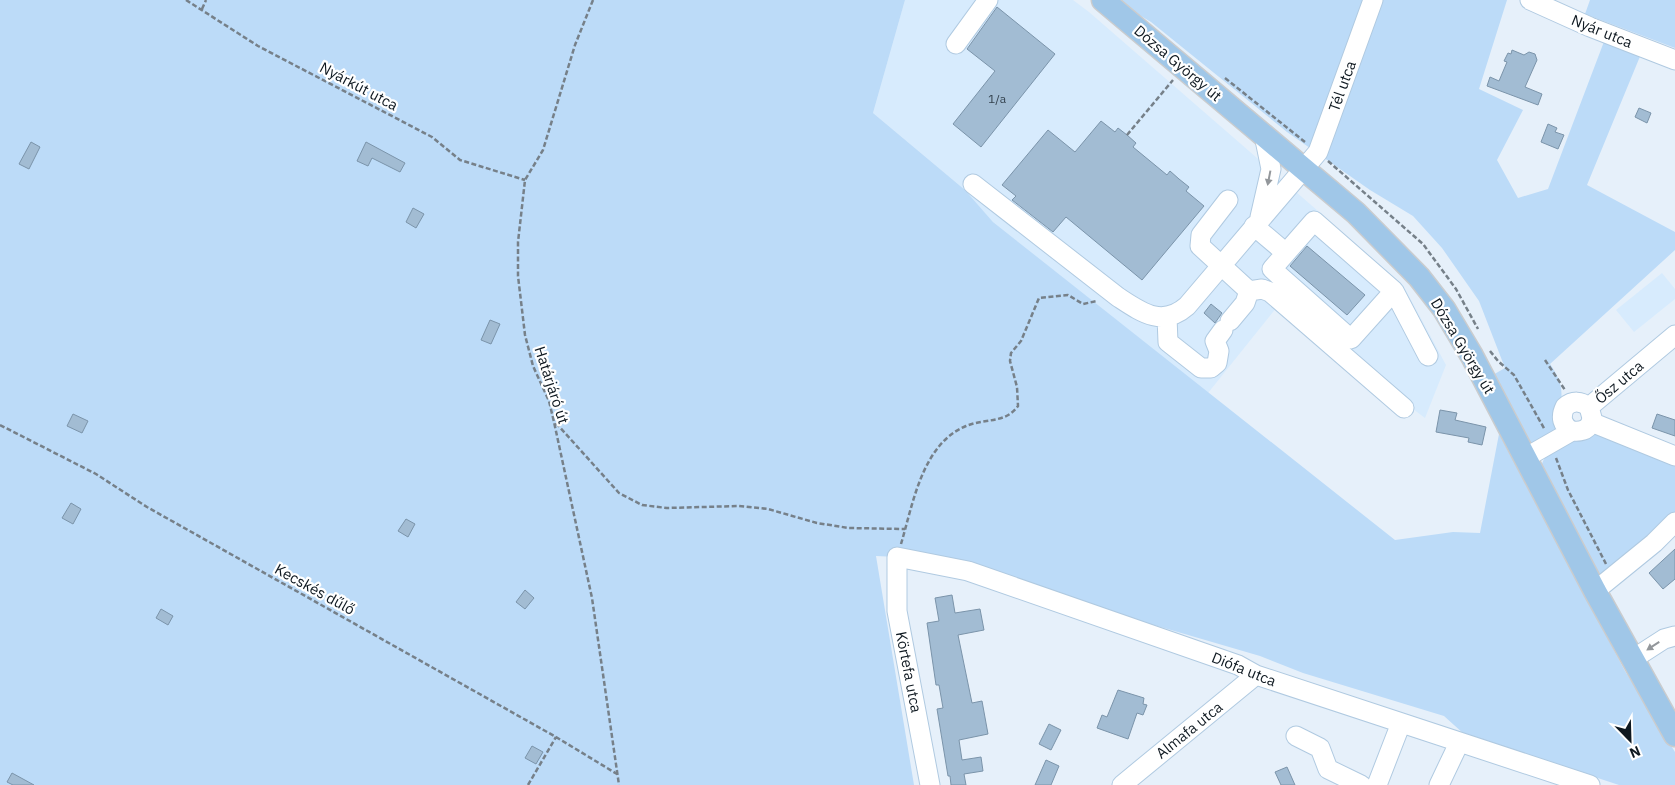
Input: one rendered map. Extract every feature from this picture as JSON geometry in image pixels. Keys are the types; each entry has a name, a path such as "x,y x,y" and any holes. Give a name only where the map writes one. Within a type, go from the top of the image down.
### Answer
{"main road":[{"name":"Dózsa György út","path":"1103,0 1305,168 1356,213 1392,247 1444,309 1476,363 1595,591 1675,736"}],"street":[{"path":"956,44 988,0"},
{"name":"Tél utca","path":"1167,317 1187,306 1318,152 1373,0"},
{"name":"Nyár utca","path":"1530,0 1590,27 1675,60"},
{"path":"1264,135 1271,169 1256,223 1286,253"},
{"path":"973,184 1143,314 1167,317 1168,342 1197,366 1206,369 1215,366 1220,358 1220,351 1215,340 1245,303 1249,291"},
{"path":"1228,200 1202,235 1200,242 1202,250 1249,291"},
{"path":"1394,292 1351,339 1272,269 1314,221 1394,292 1428,356"},
{"path":"1249,291 1262,289 1270,292 1404,408"},
{"name":"Ősz utca","path":"1525,458 1572,432 1580,432 1587,428 1590,415 1675,335"},
{"path":"1572,432 1564,425 1562,413 1568,405 1575,402 1582,403 1590,415 1675,456"},
{"path":"1595,591 1654,543 1675,522"},
{"name":"Diófa utca","path":"897,557 968,571 1238,665 1256,675 1590,785"},
{"name":"Körtefa utca","path":"897,557 897,611 930,785"},
{"path":"1633,659 1664,639 1675,636"},
{"name":"Almafa utca","path":"1122,785 1256,675"},
{"path":"1377,785 1401,723"},
{"path":"1296,736 1320,748 1328,769 1361,785"},
{"path":"1439,785 1459,743"}],"path":[{"name":"Nyárkút utca","path":"186,0 258,46 432,137 460,160 525,180"},
{"path":"202,9 206,0"},
{"name":"Határjáró út","path":"593,0 576,45 543,150 525,180 517,256 521,312 529,353 549,401 592,598 619,785"},
{"path":"1127,135 1156,102"},
{"path":"897,557 922,475 935,451 947,437 965,426 1004,418 1018,406 1017,386 1010,361 1011,353 1022,341 1039,298 1068,295 1083,304 1105,299 1112,292"},
{"path":"1545,360 1564,385 1568,405"},
{"path":"554,422 619,493 642,505 667,508 739,506 768,509 817,523 849,528 905,529"},
{"name":"Kecskés dűlő","path":"0,425 96,474 147,507 556,737 617,774"},
{"path":"528,785 556,737"}],"shaded area":[{"path":"0,0 905,0 873,113 965,190 993,222 1395,540 1453,532 1480,533 1499,434 1625,671 1675,752 1675,785 1619,785 1464,734 1444,716 1303,673 1260,656 969,571 897,557 876,556 914,785 0,785"},
{"path":"905,0 1073,0 1089,12 1403,285 1446,365 1425,418 1277,307 1208,393 993,222 965,190 873,113"},
{"path":"1114,0 1507,0 1479,89 1523,110 1497,160 1518,198 1548,189 1605,39 1641,54 1587,185 1675,232 1675,250 1550,364 1559,381 1562,396 1555,430 1533,444 1530,443 1491,376 1505,368 1479,301 1442,248 1413,216 1370,190 1287,132 1151,22"},
{"path":"1590,0 1675,0 1675,48 1585,14"},
{"path":"1662,273 1675,289 1675,299 1634,332 1616,310"},
{"path":"1590,433 1600,433 1675,462 1675,516 1600,580 1541,468 1543,461 1554,450"}],"building":[{"path":"997,7 1055,54 981,147 953,124 995,71 967,49"},
{"path":"1512,50 1524,55 1529,52 1535,54 1537,60 1525,87 1542,94 1538,105 1487,86 1490,77 1499,81 1507,62 1504,61 1508,53 1511,54"},
{"path":"1639,108 1651,113 1647,123 1635,117"},
{"path":"1101,121 1115,132 1118,128 1127,135 1136,143 1133,147 1167,175 1170,171 1189,187 1186,191 1204,206 1142,280 1066,217 1053,232 1012,200 1016,196 1002,185 1048,130 1075,152"},
{"path":"1548,124 1557,128 1555,132 1564,135 1558,149 1541,142"},
{"path":"31,142 40,147 29,169 19,164"},
{"path":"366,142 405,163 400,172 372,158 368,166 357,161"},
{"path":"413,208 424,214 416,228 406,222"},
{"path":"1307,246 1365,295 1347,315 1290,266"},
{"path":"1211,304 1222,313 1215,323 1204,313"},
{"path":"490,320 500,324 491,344 481,340"},
{"path":"1440,410 1457,413 1455,420 1486,427 1482,445 1468,442 1469,438 1436,432"},
{"path":"73,414 88,421 82,433 67,426"},
{"path":"1657,414 1675,420 1675,436 1652,428"},
{"path":"71,503 81,509 73,524 62,518"},
{"path":"406,519 415,524 408,537 398,531"},
{"path":"1675,549 1675,579 1663,589 1649,573"},
{"path":"525,590 534,598 525,609 516,602"},
{"path":"952,595 955,613 980,609 984,630 958,635 972,703 982,701 988,734 959,740 962,760 981,757 983,771 964,774 966,785 951,785 950,776 948,776 937,709 943,708 939,685 936,685 927,623 939,621 935,598"},
{"path":"161,609 173,616 168,625 156,618"},
{"path":"1118,690 1144,698 1143,704 1147,705 1143,715 1137,713 1128,739 1097,728 1102,715 1107,717"},
{"path":"1049,724 1061,730 1051,750 1039,744"},
{"path":"532,746 543,752 536,764 525,758"},
{"path":"1046,760 1059,766 1051,785 1035,785"},
{"path":"1287,767 1295,785 1281,785 1275,772"},
{"path":"12,773 34,785 13,785 7,782"}]}
